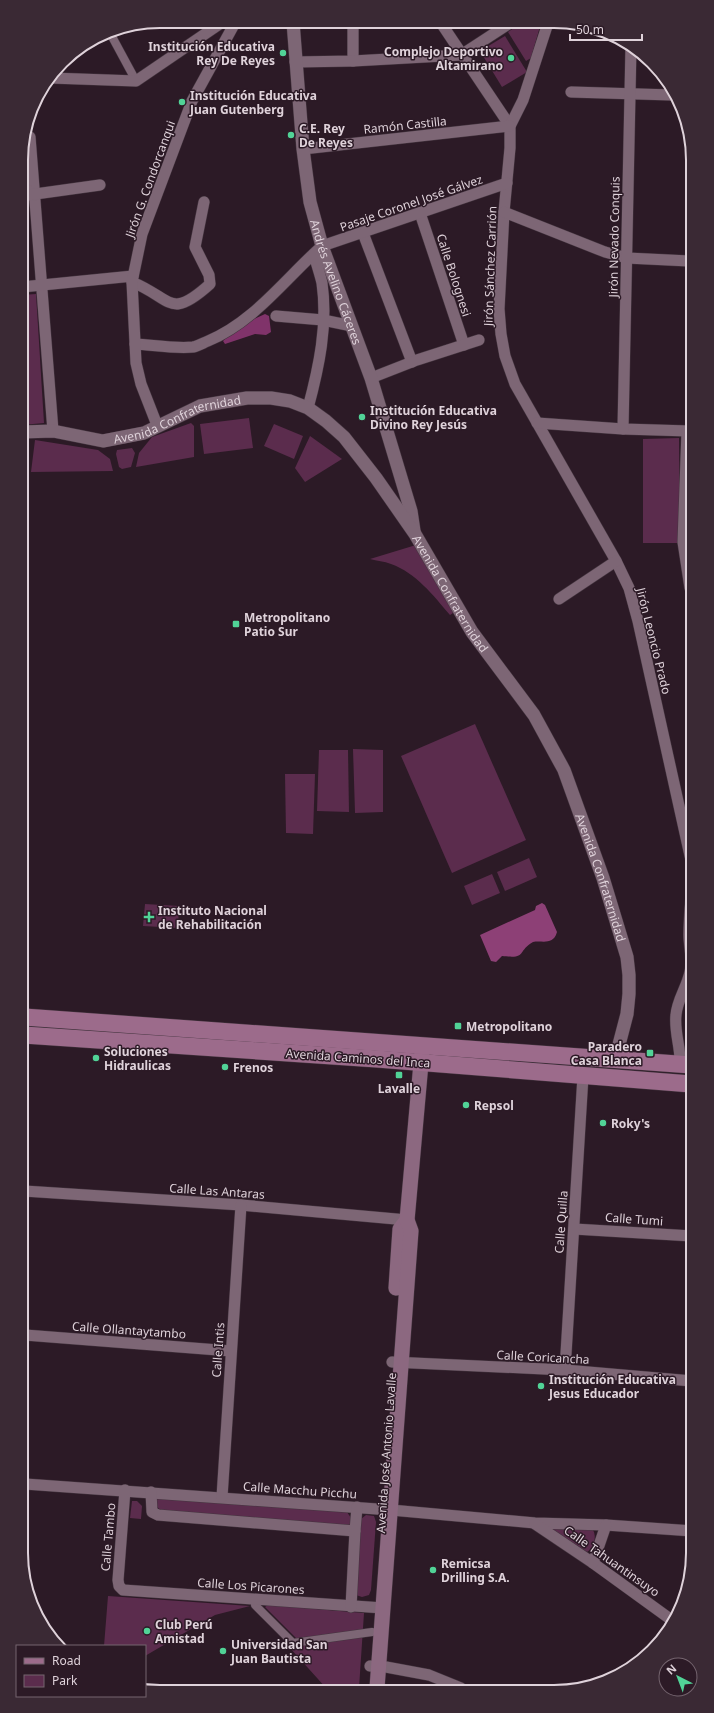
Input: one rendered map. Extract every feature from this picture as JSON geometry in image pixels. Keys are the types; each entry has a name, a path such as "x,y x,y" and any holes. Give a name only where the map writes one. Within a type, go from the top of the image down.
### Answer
{"main road":[{"name":"Avenida Caminos del Inca","path":"28,1017 686,1065"},
{"name":"Avenida Caminos del Inca","path":"28,1035 686,1084"},
{"name":"Avenida José Antonio Lavalle","path":"369,1685 374,1666 397,1362 411,1231 407,1220 423,1046"},
{"name":"Avenida José Antonio Lavalle","path":"377,1685 372,1632 379,1608"}],"street":[{"path":"56,78 136,81 214,28"},
{"name":"Jirón G. Condorcanqui","path":"157,426 141,384 136,363 132,279 142,234 192,101 233,28"},
{"name":"Andrés Avelino Cáceres","path":"293,28 303,149 318,250 352,326 371,378 411,511 415,534"},
{"path":"353,28 354,61"},
{"path":"444,28 510,126 523,100 546,28"},
{"path":"295,62 354,61 461,55 502,28"},
{"path":"112,37 136,81"},
{"name":"Jirón Nevado Conquis","path":"623,429 631,52"},
{"path":"571,92 668,95"},
{"name":"Ramón Castilla","path":"303,149 510,126"},
{"name":"Jirón Sánchez Carrión","path":"510,126 508,183 504,212 499,309 501,334 515,384 537,423"},
{"path":"28,167 35,195 53,431"},
{"name":"Pasaje Coronel José Gálvez","path":"318,250 508,183"},
{"path":"28,196 100,184"},
{"path":"28,190 35,195"},
{"path":"28,287 132,279 173,305 181,305 190,300 210,284 210,275 195,247 204,202"},
{"path":"504,212 578,243 627,258 686,261"},
{"name":"Calle Bolognesi","path":"420,213 464,345"},
{"path":"363,233 412,362"},
{"path":"308,408 319,368 323,320 322,283 318,250"},
{"path":"135,344 194,347 219,337 246,318 273,295 298,268 318,250"},
{"path":"276,316 323,320 352,326"},
{"path":"371,378 412,362 478,340"},
{"name":"Avenida Confraternidad","path":"28,432 53,431 103,441 144,432 200,406 247,398 290,401 308,408 344,437 376,478 415,534 472,632 534,715 564,770 604,878 627,957 630,994 627,1014 615,1060 615,1078"},
{"path":"537,423 623,429 686,431"},
{"name":"Jirón Leoncio Prado","path":"537,423 616,560 628,588 638,621 686,831"},
{"path":"686,475 683,542 686,562"},
{"path":"559,599 616,560"},
{"path":"686,984 678,1001 675,1016 676,1031 681,1053 686,1065"},
{"name":"Calle Quilla","path":"565,1370 583,1076"},
{"name":"Calle Las Antaras","path":"28,1191 241,1206 407,1220"},
{"name":"Calle Intis","path":"222,1497 241,1206"},
{"name":"Calle Tumi","path":"574,1229 686,1236"},
{"name":"Calle Ollantaytambo","path":"28,1335 231,1351"},
{"name":"Calle Coricancha","path":"397,1362 565,1370 686,1380"},
{"name":"Calle Macchu Picchu","path":"28,1484 386,1509 535,1523 606,1525 686,1531"},
{"name":"Calle Tambo","path":"119,1586 118,1580 125,1490"},
{"path":"151,1492 152,1512 158,1515 355,1531"},
{"path":"351,1607 357,1507"},
{"name":"Calle Tahuantinsuyo","path":"535,1523 593,1563 668,1619"},
{"path":"593,1563 606,1525"},
{"name":"Calle Los Picarones","path":"119,1586 123,1590 379,1608"},
{"path":"256,1600 255,1605 293,1643 372,1632"},
{"path":"374,1666 430,1675 454,1685"}],"green space":[{"path":"514,28 540,28 531,58 526,61 508,32"},
{"path":"505,36 527,72 502,87 480,51"},
{"path":"36,294 44,423 28,424 28,295"},
{"path":"249,418 253,448 204,454 200,424"},
{"path":"191,423 194,426 194,457 136,467 139,453 152,437"},
{"path":"274,424 303,436 294,459 264,446"},
{"path":"310,436 342,459 305,482 295,468"},
{"path":"679,438 680,543 643,543 643,439"},
{"path":"35,440 98,450 110,459 113,471 31,472"},
{"path":"132,448 135,453 131,467 122,469 119,467 116,454 117,450"},
{"path":"416,545 456,611 450,615 424,585 408,573 388,563 370,559"},
{"path":"475,724 526,840 452,873 401,756"},
{"path":"353,749 383,750 383,812 355,813"},
{"path":"319,750 348,750 349,812 317,811"},
{"path":"285,774 315,774 313,834 286,833"},
{"path":"529,858 537,877 505,891 497,872"},
{"path":"492,874 500,893 472,905 464,886"},
{"path":"145,904 179,906 178,928 143,926"},
{"path":"159,1498 347,1512 351,1518 351,1524 348,1527 164,1513 155,1505 156,1500"},
{"path":"132,1501 137,1501 142,1506 141,1519 130,1518"},
{"path":"366,1515 374,1516 376,1522 371,1590 369,1595 362,1597 356,1595 361,1519"},
{"path":"547,1526 593,1530 595,1539 593,1545 587,1552"},
{"name":"Club Perú Amistad","path":"108,1596 250,1606 215,1615 146,1655 146,1645 104,1645"},
{"path":"268,1605 364,1613 359,1685 323,1685 290,1648 303,1645 265,1607"}],"shaded area":[{"path":"265,314 269,316 271,332 266,335 255,334 225,344 223,341 227,337 254,319"},
{"path":"542,903 545,905 557,932 553,939 547,942 533,942 519,956 502,956 496,962 491,961 480,935 535,910 536,906"}],"place":[{"name":"Institución Educativa Rey De Reyes","path":"283,53"},
{"name":"Complejo Deportivo Altamirano","path":"511,58"},
{"name":"Institución Educativa Juan Gutenberg","path":"182,102"},
{"name":"C.E. Rey De Reyes","path":"291,135"},
{"name":"Institución Educativa Divino Rey Jesús","path":"362,417"},
{"name":"Metropolitano Patio Sur","path":"236,624"},
{"name":"Instituto Nacional de Rehabilitación","path":"149,917"},
{"name":"Metropolitano","path":"458,1026"},
{"name":"Paradero Casa Blanca","path":"650,1053"},
{"name":"Soluciones Hidraulicas","path":"96,1058"},
{"name":"Frenos","path":"225,1067"},
{"name":"Lavalle","path":"399,1075"},
{"name":"Repsol","path":"466,1105"},
{"name":"Roky's","path":"603,1123"},
{"name":"Institución Educativa Jesus Educador","path":"541,1386"},
{"name":"Remicsa Drilling S.A.","path":"433,1570"},
{"name":"Club Perú Amistad","path":"147,1631"},
{"name":"Universidad San Juan Bautista","path":"223,1651"}]}
